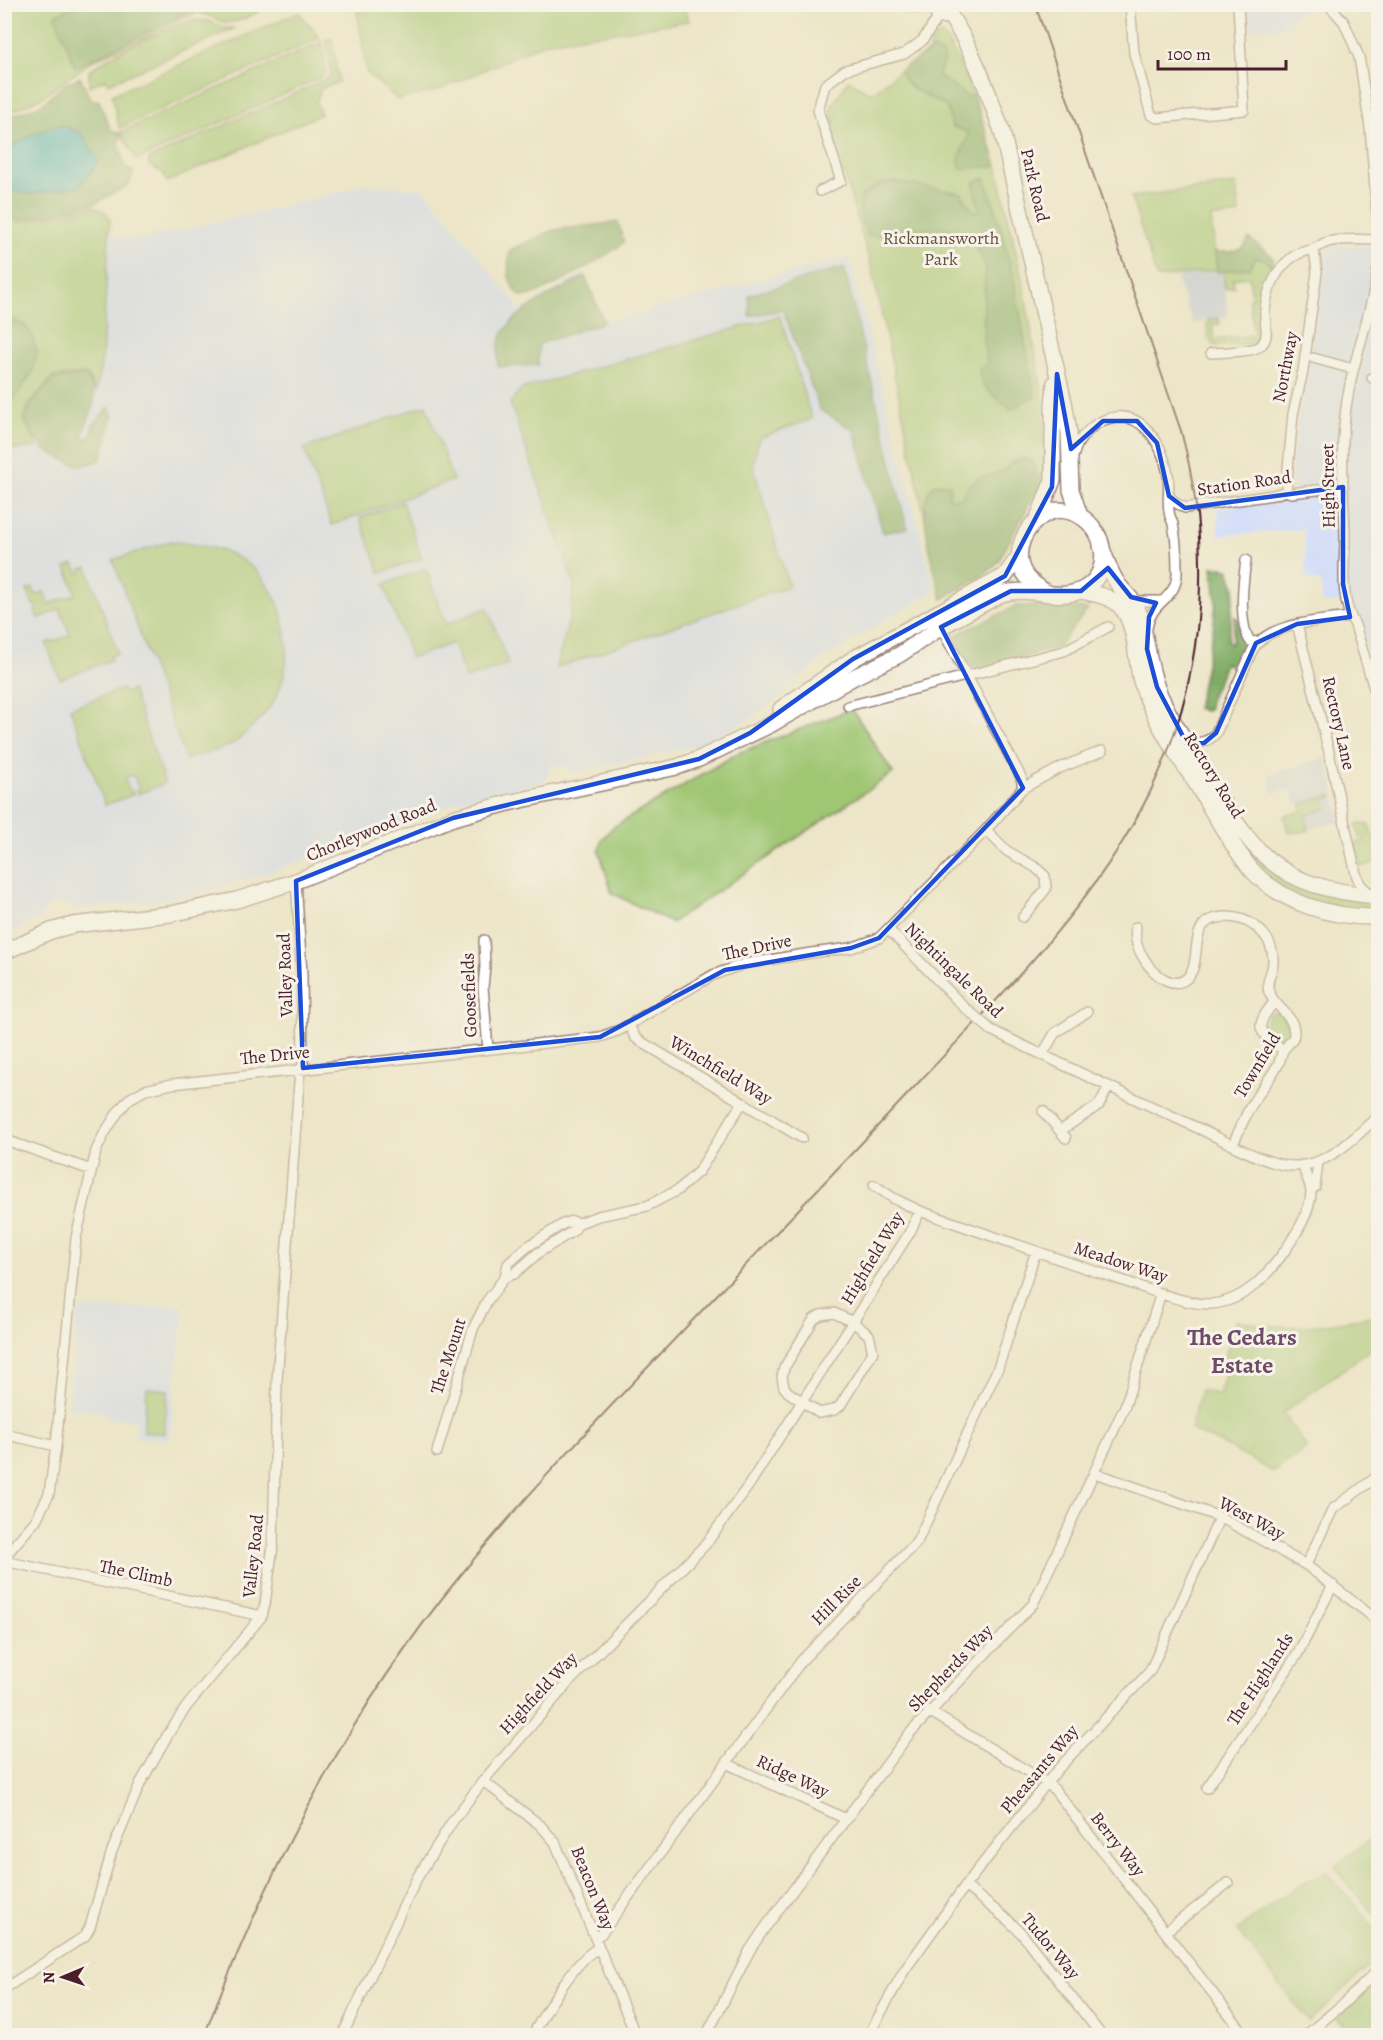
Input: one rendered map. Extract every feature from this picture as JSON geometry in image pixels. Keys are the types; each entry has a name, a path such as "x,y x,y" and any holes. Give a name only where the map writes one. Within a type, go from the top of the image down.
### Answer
{"main road":[{"path":"914,4 942,9"},
{"name":"Park Road","path":"942,9 956,24 986,87 1002,131 1065,407 1069,433 1071,483 1079,513"},
{"name":"Park Road","path":"1038,518 1053,480 1053,406 1056,374"},
{"path":"1059,510 1079,513 1093,527 1101,546 1102,563 1096,580 1081,591 1050,594 1011,591 938,621 1005,576 1018,558 1029,529 1038,518 1059,510"},
{"name":"Rectory Road","path":"1101,546 1118,585 1131,597 1139,613 1156,687 1165,705 1250,843 1269,861 1311,885 1331,891 1375,896"},
{"path":"1018,558 1023,574 1040,589 1050,594"},
{"name":"Rectory Road","path":"1081,591 1107,597 1118,604 1128,616 1142,685 1152,710 1208,804 1251,868 1276,890 1297,902 1335,914 1378,917"},
{"name":"Chorleywood Road","path":"4,952 20,943 60,928 170,914 237,900 296,881 453,818 528,799 677,767 699,759 750,733 853,659 938,621"}],"street":[{"path":"1130,4 1132,45 1136,63 1151,115 1157,118 1244,110 1238,4"},
{"path":"1328,4 1344,22 1359,57 1370,127 1378,227"},
{"path":"820,191 841,182 818,110 825,85 845,70 904,54 922,42 942,9"},
{"path":"1211,352 1255,349 1264,343 1267,338 1264,313 1269,292 1274,278 1291,258 1326,242 1378,240"},
{"name":"Northway","path":"1286,491 1293,414 1306,354 1317,272 1314,249"},
{"name":"High Street","path":"1378,268 1353,369 1345,415 1342,454 1345,539 1343,584 1350,617 1355,625 1378,702"},
{"path":"1312,358 1353,369"},
{"path":"1071,483 1074,452 1081,439 1102,421 1126,418 1144,426 1157,443 1168,474 1169,514 1173,524 1177,572 1174,590 1149,617 1147,650"},
{"name":"Station Road","path":"1169,496 1185,508 1286,491 1291,493 1343,487"},
{"path":"1246,560 1244,624 1250,641 1257,642"},
{"path":"1131,597 1138,601 1162,601"},
{"path":"1187,744 1204,743 1216,733 1257,642 1266,635 1297,624 1350,617"},
{"path":"938,621 1021,777 1023,788 1060,768 1102,751"},
{"name":"Rectory Lane","path":"1297,624 1321,717 1356,874 1360,884 1375,896"},
{"path":"848,706 1064,651 1108,627"},
{"name":"Nightingale Road","path":"1023,788 986,830 889,930 963,1006 991,1030 1274,1163 1294,1167 1318,1162 1340,1150 1378,1116"},
{"path":"986,830 1007,851 1035,867 1047,880 1044,892 1023,917"},
{"name":"Valley Road","path":"4,1989 85,1936 90,1928 122,1822 140,1784 187,1706 262,1616 273,1546 277,1380 301,1069 302,974 296,881"},
{"path":"1136,927 1137,944 1143,959 1158,976 1173,982 1184,980 1192,971 1198,933 1207,922 1226,918 1255,926 1265,934 1271,945 1273,966 1267,983 1274,1002 1261,1020 1261,1029 1266,1037 1282,1050"},
{"name":"The Drive","path":"4,1559 36,1520 49,1494 56,1446 76,1238 91,1170 104,1134 118,1112 136,1094 158,1086 172,1084 600,1037 629,1025 725,970 744,964 851,948 879,938 889,930"},
{"name":"Goosefields","path":"484,940 483,987 488,1049"},
{"name":"Townfield","path":"1233,1144 1248,1111 1280,1061 1282,1050 1293,1038 1293,1026 1289,1017 1274,1002"},
{"path":"1042,1055 1055,1033 1087,1012"},
{"name":"Winchfield Way","path":"629,1025 640,1041 802,1138"},
{"path":"1043,1111 1063,1134 1099,1106 1109,1086"},
{"name":"The Mount","path":"437,1452 473,1329 487,1300 504,1277 508,1264 527,1247 563,1224 646,1206 684,1185 711,1155 742,1103"},
{"path":"4,1142 11,1142 91,1170"},
{"name":"Meadow Way","path":"874,1185 893,1198 920,1211 1161,1293 1211,1304 1238,1296 1248,1290 1272,1267 1291,1242 1305,1214 1311,1190 1315,1187 1318,1162"},
{"path":"1302,1166 1311,1190"},
{"name":"Highfield Way","path":"342,2036 417,1878 452,1822 483,1781 570,1681 706,1544 749,1485 910,1232 920,1211"},
{"name":"Hill Rise","path":"595,1937 601,1934 607,1926 802,1660 917,1542 998,1368 1036,1251"},
{"name":"Shepherds Way","path":"706,2036 762,1932 909,1733 1033,1604 1125,1406 1161,1293"},
{"name":"Highfield Way","path":"834,1313 853,1322 869,1335 873,1352 840,1406 834,1410 819,1413 786,1390 782,1372 814,1319 820,1315 834,1313"},
{"path":"4,1434 56,1446"},
{"name":"West Way","path":"1095,1473 1220,1517 1306,1565 1378,1621"},
{"path":"1306,1565 1333,1509 1378,1476"},
{"name":"Pheasants Way","path":"868,2036 903,1971 965,1886 1047,1782 1150,1671 1220,1517"},
{"name":"The Climb","path":"4,1559 262,1616"},
{"name":"The Highlands","path":"1208,1788 1297,1655 1333,1585"},
{"name":"Berry Way","path":"929,1711 1047,1782 1066,1803 1246,2036"},
{"name":"Ridge Way","path":"726,1763 846,1819"},
{"name":"Beacon Way","path":"483,1781 540,1825 555,1842 636,2036"},
{"path":"1165,1932 1228,1882"},
{"name":"Tudor Way","path":"965,1886 1022,1934 1102,2036"},
{"path":"532,2036 550,2004 582,1961 590,1952 599,1948"},
{"path":"1305,2036 1378,1970"}],"highlighted area":[{"path":"1057,374 1071,449 1103,421 1137,421 1157,443 1169,496 1185,508 1343,487 1343,584 1350,617 1297,624 1256,643 1216,733 1204,743 1187,744 1157,687 1147,649 1149,617 1156,603 1131,597 1108,568 1081,591 1011,591 941,627 1023,788 879,938 851,948 725,970 600,1037 303,1068 296,881 453,818 699,759 750,733 853,659 1005,576 1052,487"}],"shaded area":[{"path":"1246,5 1304,5 1286,27 1247,29"},
{"path":"358,184 424,189 519,307 519,311 584,273 604,322 849,257 935,590 821,660 753,717 699,745 574,773 564,765 550,767 546,780 533,785 465,799 271,872 189,895 155,901 79,908 57,902 50,905 40,918 5,936 4,212 23,222 114,233 114,236 137,240 278,208 358,187"},
{"path":"1326,246 1378,246 1378,696 1363,635 1344,602 1323,603 1321,581 1306,579 1304,529 1218,535 1218,508 1293,497 1292,457"},
{"path":"1223,271 1228,317 1193,324 1176,278"},
{"path":"1327,757 1342,825 1337,822 1309,829 1305,815 1332,795 1295,805 1291,789 1273,793 1268,775"},
{"path":"184,1306 169,1441 135,1437 137,1421 107,1418 108,1413 68,1408 77,1309"}],"green space":[{"path":"190,4 192,10 75,67 55,15 76,5"},
{"path":"4,5 271,5 241,20 229,23 196,13 92,61 41,98 5,114"},
{"path":"356,5 683,5 689,21 547,42 439,90 398,100 367,73"},
{"path":"299,13 320,38 119,128 112,95"},
{"path":"194,20 209,21 224,28 235,28 108,84 105,79 89,86 89,71 111,56 168,29"},
{"name":"Rickmansworth Park","path":"941,35 947,40 959,62 977,104 997,166 1023,284 1043,397 1044,477 998,562 986,574 942,599 872,269 829,124 836,120 827,115 848,80 868,92 874,92 900,70 928,52 932,40"},
{"path":"332,38 339,82 321,89 316,103 321,114 167,182 162,172 149,166 149,159 327,79 331,72 326,39"},
{"path":"322,42 326,71 320,78 137,160 120,132"},
{"path":"933,49 942,54 944,61 938,75 968,97 973,94 997,166 960,169 959,158 969,134 952,127 947,107 913,89 904,78 900,70"},
{"path":"80,77 90,99 99,101 111,130 121,134 119,144 125,167 134,172 129,185 94,204 19,220 5,211 4,118 41,105 65,84"},
{"path":"985,178 1013,275 1035,397 1011,409 985,387 980,376 979,370 987,364 983,342 985,265 974,244 964,234 948,228 894,230 886,235 868,236 860,211 862,195 882,183 896,182 961,193 973,211 980,211 974,182"},
{"path":"1236,184 1239,214 1211,218 1217,270 1157,278 1131,197"},
{"path":"94,207 106,212 110,220 102,358 96,392 87,374 53,377 30,403 23,419 38,447 8,450 5,453 4,212 19,222"},
{"path":"618,222 624,242 590,265 559,283 531,295 522,297 513,287 508,270 510,250 553,230"},
{"path":"1249,238 1272,256 1274,263 1272,268 1265,260 1255,258 1250,268 1217,272 1215,252 1238,250"},
{"path":"1261,257 1268,261 1272,268 1263,285 1259,301 1260,337 1254,343 1249,344 1215,346 1208,338 1207,322 1211,319 1219,318 1220,324 1212,325 1215,340 1254,335 1249,298 1252,297 1249,277 1233,279 1234,287 1225,288 1223,271 1250,268 1255,258"},
{"path":"844,267 907,528 883,533 854,430 820,410 783,310 750,316 749,295"},
{"path":"585,276 604,322 539,344 538,365 498,367 499,343 512,321 535,304"},
{"path":"780,316 812,419 759,438 753,466 789,586 556,668 571,613 574,584 510,403 521,389"},
{"path":"5,317 24,325 32,335 37,352 32,373 14,399 5,401"},
{"path":"86,375 94,393 94,400 82,438 90,438 93,425 109,407 113,416 101,460 83,466 46,451 34,437 25,419 32,403 53,379"},
{"path":"426,405 453,480 332,525 304,449"},
{"path":"1027,458 1033,462 1036,475 1044,477 998,562 986,574 942,599 926,528 925,508 928,493 936,484 951,485 949,498 962,498 967,488 979,478 999,472 1006,469 1012,462"},
{"path":"402,502 422,558 380,573 360,518"},
{"path":"171,541 206,546 226,552 256,571 276,600 286,635 285,671 280,688 268,710 236,742 186,760 113,560"},
{"path":"74,564 79,574 82,573 81,569 87,567 118,653 110,656 111,660 60,679 46,643 70,635 60,609 38,619 35,610 37,608 35,604 33,605 27,590 33,588 36,595 44,592 49,604 76,594 66,567"},
{"path":"1212,567 1229,569 1235,587 1228,641 1230,644 1232,642 1235,617 1239,620 1240,631 1247,643 1238,666 1234,668 1225,663 1211,695 1208,710 1204,711 1197,708 1213,630 1216,601"},
{"path":"426,569 446,624 488,608 508,664 466,679 453,643 411,658 384,584"},
{"path":"1044,605 1088,609 1058,647 987,668 971,668 955,635 1016,606"},
{"path":"122,689 124,693 132,690 165,783 138,794 136,790 139,789 134,776 127,776 125,779 133,795 105,805 70,708"},
{"path":"852,709 893,773 671,923 612,893 599,850 602,839 613,827 738,753"},
{"path":"1332,795 1332,798 1325,799 1327,809 1306,815 1309,831 1288,833 1284,816 1303,811 1301,804"},
{"path":"1356,825 1369,825 1373,838 1376,838 1378,864 1359,867 1354,844 1366,840 1365,837 1360,838"},
{"path":"1241,848 1249,851 1269,867 1378,901 1378,914 1301,901 1262,874"},
{"path":"1275,1012 1286,1022 1288,1030 1286,1038 1272,1036 1267,1031 1265,1024 1269,1014"},
{"path":"1378,1315 1378,1344 1283,1413 1307,1448 1274,1472 1190,1429 1201,1390 1219,1395 1228,1365 1223,1363 1236,1320 1269,1326 1300,1326"},
{"path":"147,1388 168,1390 164,1434 143,1431"},
{"path":"1378,1833 1378,1918 1350,1887 1335,1866"},
{"path":"1327,1872 1378,1932 1378,1957 1309,2022 1237,1930 1293,1889"},
{"path":"1378,1979 1378,2035 1356,2035 1336,2019"}],"water":[{"path":"60,125 81,133 99,162 79,186 31,194 12,190 6,161 8,148 33,134"}],"railway":[{"path":"204,2036 255,1915 314,1795 382,1682 420,1628 510,1516 562,1458 826,1181 1052,938 1111,860 1136,819 1158,775 1174,734 1195,649 1200,561 1191,474 1181,431 1035,4"}],"district":[{"name":"The Cedars Estate","path":"1242,1351"}]}
